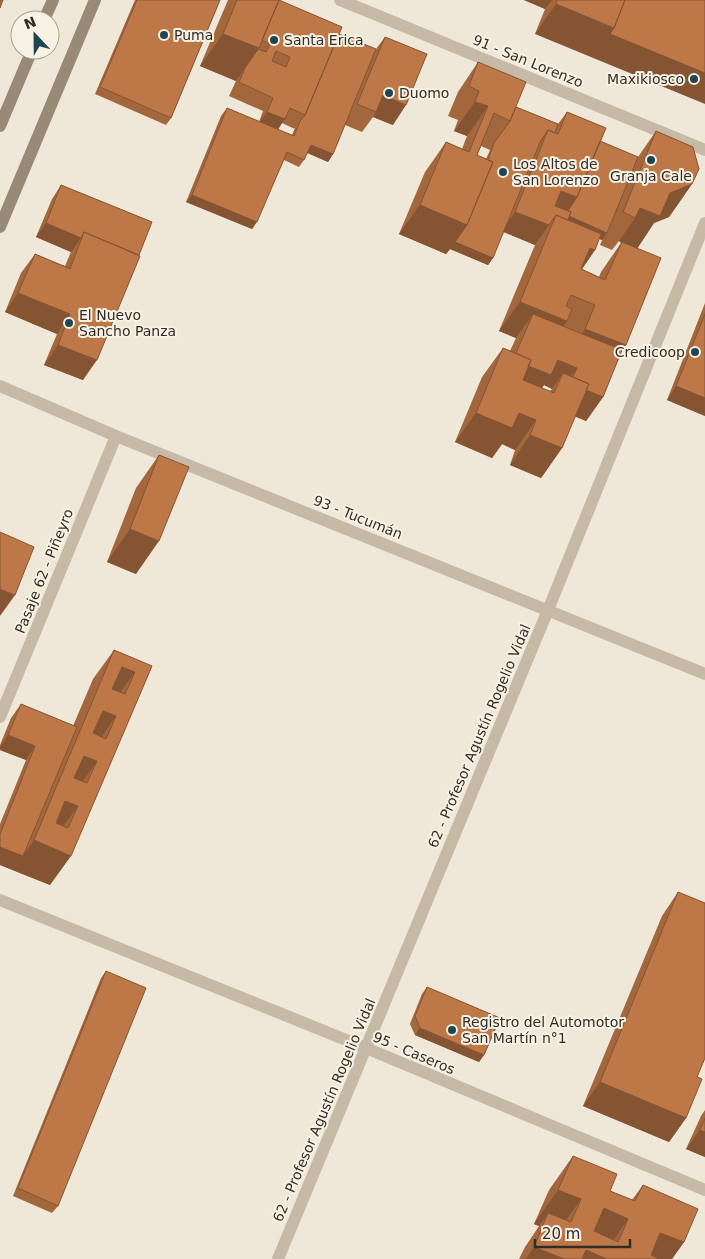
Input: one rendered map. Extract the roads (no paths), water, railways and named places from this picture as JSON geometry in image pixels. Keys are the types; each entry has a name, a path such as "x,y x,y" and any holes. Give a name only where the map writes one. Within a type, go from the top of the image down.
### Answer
{"main road":[{"path":"0,227 95,0"},
{"path":"0,126 28,60"}],"street":[{"name":"91 - San Lorenzo","path":"340,0 705,150"},
{"name":"62 - Profesor Agustín Rogelio Vidal","path":"278,1259 548,610 705,223"},
{"name":"93 - Tucumán","path":"0,386 116,436 705,674"},
{"name":"Pasaje 62 - Piñeyro","path":"0,717 116,436"},
{"name":"95 - Caseros","path":"0,900 366,1048 705,1190"}],"place":[{"name":"Puma","path":"164,35"},
{"name":"Santa Erica","path":"274,40"},
{"name":"Maxikiosco","path":"694,79"},
{"name":"Duomo","path":"389,93"},
{"name":"Granja Cale","path":"651,160"},
{"name":"Los Altos de San Lorenzo","path":"503,172"},
{"name":"El Nuevo Sancho Panza","path":"69,323"},
{"name":"Credicoop","path":"695,352"},
{"name":"Registro del Automotor San Martín n°1","path":"452,1030"}]}
